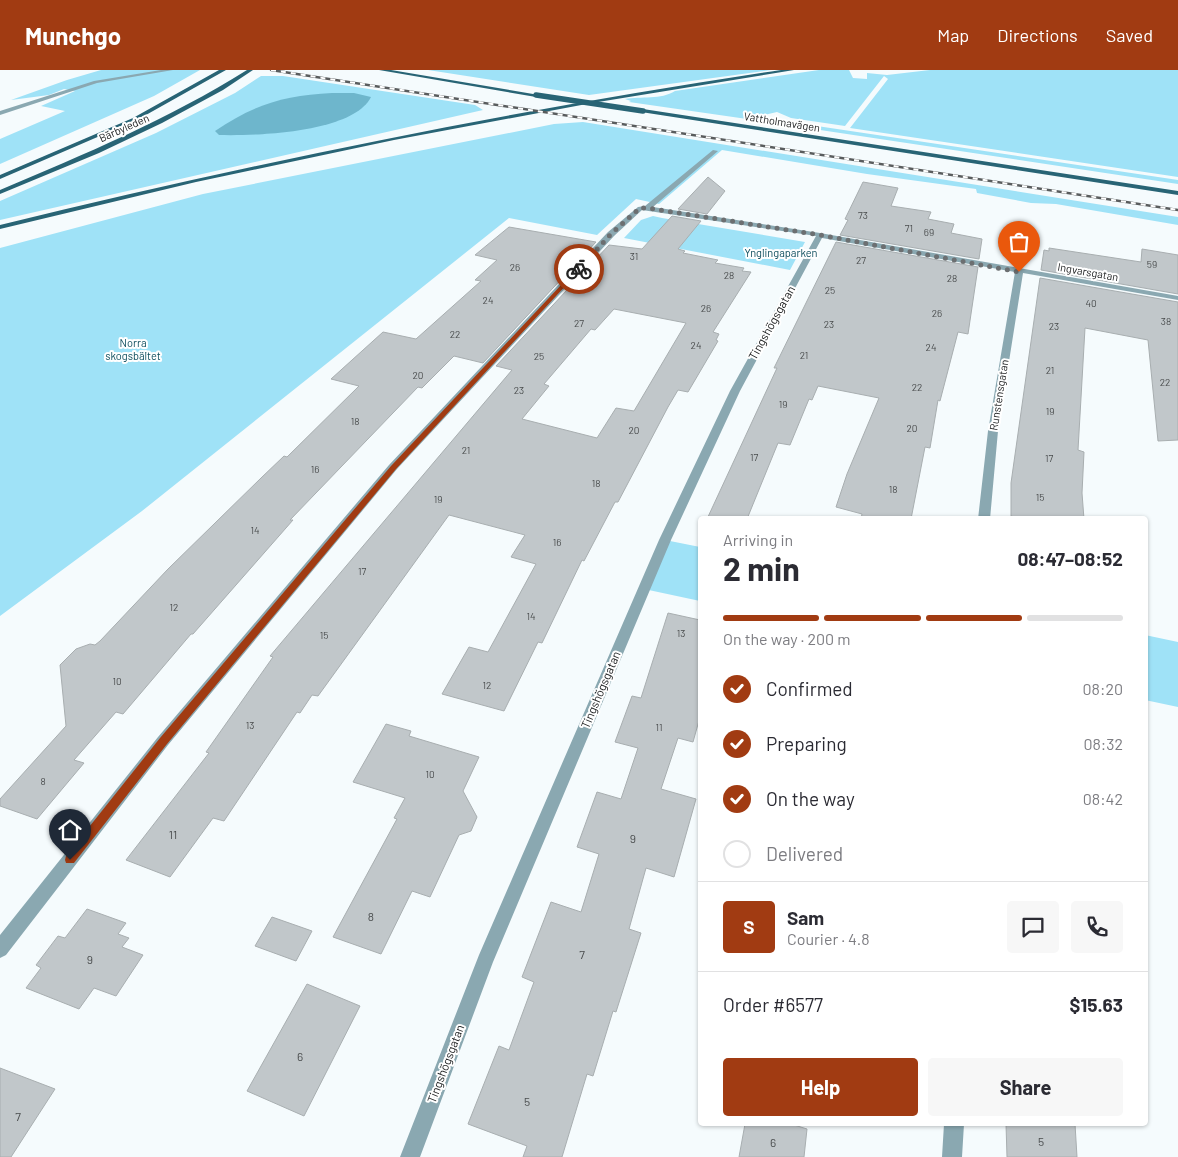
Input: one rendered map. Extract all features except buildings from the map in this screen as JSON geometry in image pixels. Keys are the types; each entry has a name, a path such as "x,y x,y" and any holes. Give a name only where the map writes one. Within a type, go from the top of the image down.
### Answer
{"main road":[{"name":"Bärbyleden","path":"0,177 135,119 223,70"},
{"name":"Bärbyleden","path":"0,192 159,123 250,70"},
{"name":"Vattholmavägen","path":"382,70 1178,193"},
{"path":"0,227 240,170 461,124 692,84 791,70"}],"street":[{"path":"0,113 96,82 170,70"},
{"path":"0,949 163,741 393,467 611,234 715,151"},
{"name":"Ingvarsgatan","path":"644,208 820,235 1019,272 1178,298"},
{"name":"Tingshögsgatan","path":"410,1157 485,961 665,540 734,391 820,235"},
{"name":"Runstensgatan","path":"984,516 993,431 1019,272"},
{"path":"952,1157 954,1126"}],"green space":[{"path":"101,70 200,70 154,96 0,164 0,139 65,111 41,106 75,91 64,89 49,95 11,100"},
{"path":"428,70 771,70 589,95"},
{"path":"819,70 849,70 853,78 867,79 867,73 887,75 930,70 1178,70 1178,177 850,128 888,79 884,76 845,126 791,118 777,112 747,119 629,102 631,101 625,99 664,96 675,91"},
{"path":"261,76 283,76 475,105 483,110 0,220 0,201 156,133 235,93"},
{"path":"770,119 1178,180 1178,184 767,122 766,120"},
{"name":"Norra skogsbältet","path":"583,122 1178,217 1178,225 1056,204 1031,203 977,193 976,189 867,174 722,150 659,204 636,199 597,235 509,218 142,511 0,616 0,248 203,194 554,124"},
{"name":"Ynglingaparken","path":"653,216 805,242 790,270 624,238 641,220"},
{"path":"665,540 698,547 698,601 644,589"},
{"path":"1148,636 1178,642 1178,707 1148,701"}],"shaded area":[{"path":"354,93 371,97 361,109 345,118 302,130 255,135 219,135 215,131 243,114 270,103 299,96"}],"railway":[{"path":"271,70 1178,210"}],"way so far":[{"path":"579,269 611,234 640,208 647,208 820,235 1019,272"}],"route":[{"path":"70,860 163,741 393,467 579,269"}]}
